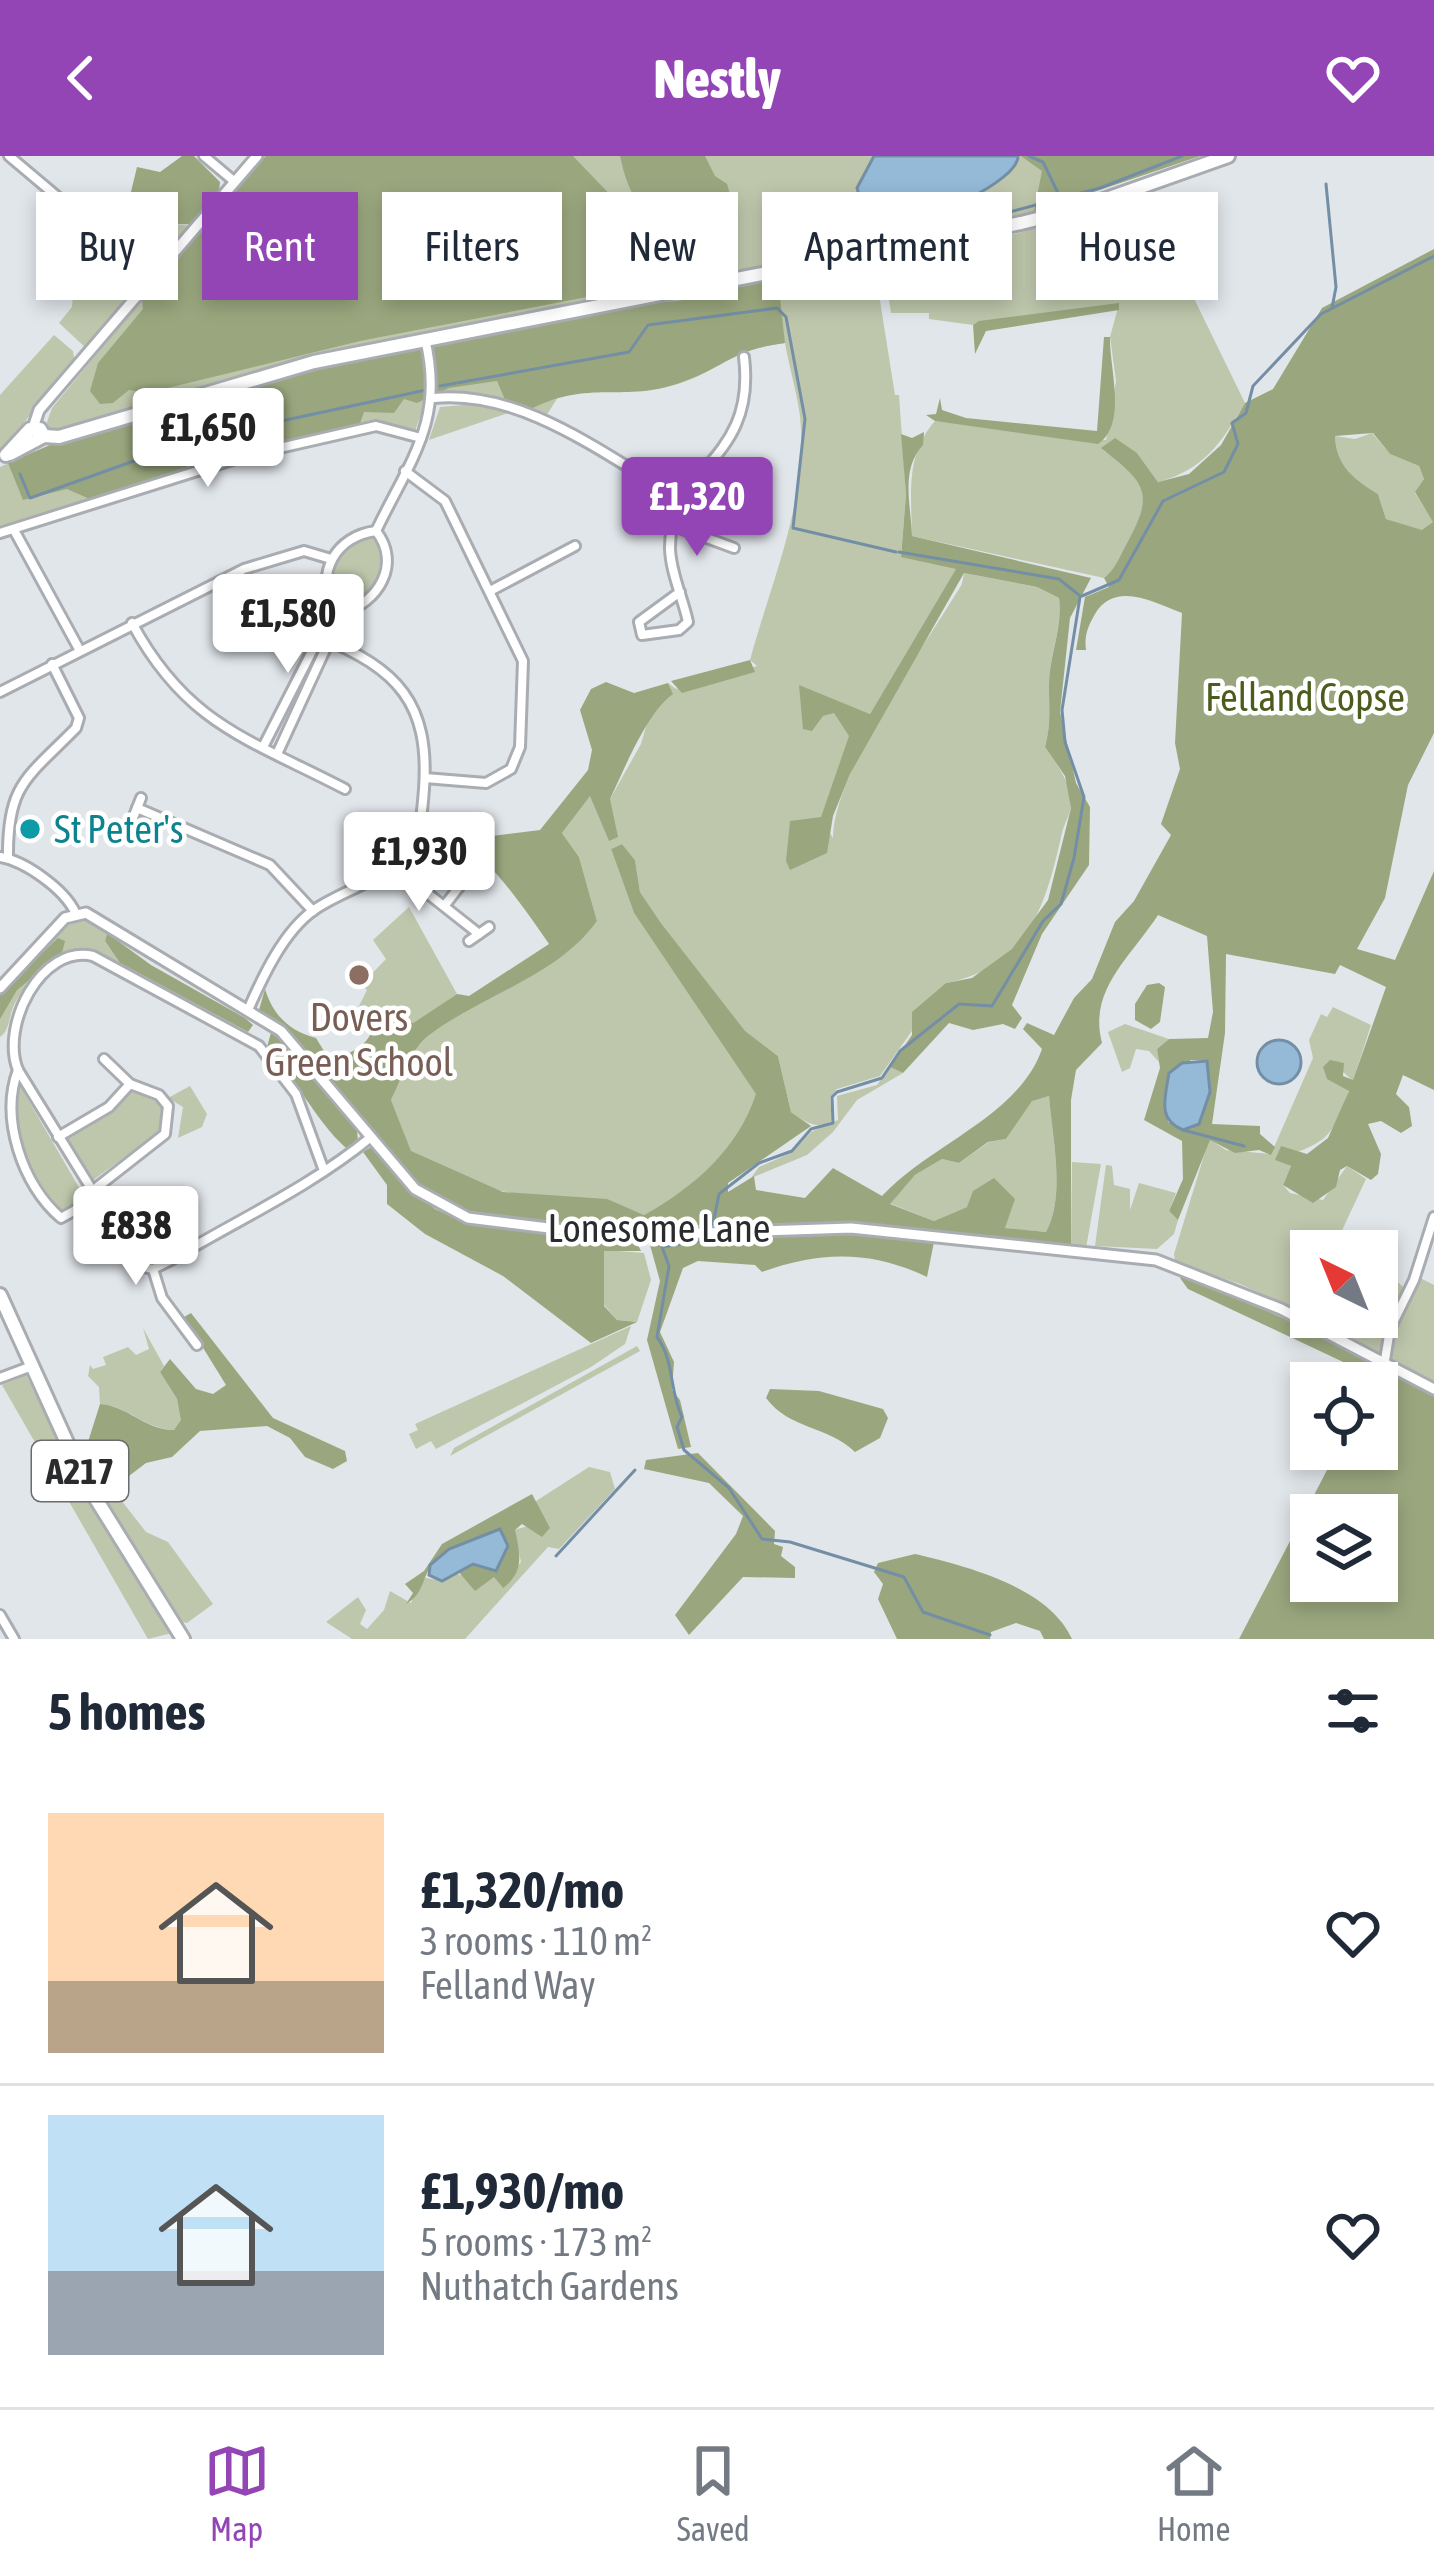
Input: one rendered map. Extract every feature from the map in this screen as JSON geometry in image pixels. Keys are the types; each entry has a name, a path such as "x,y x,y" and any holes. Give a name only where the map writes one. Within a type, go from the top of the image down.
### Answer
{"main road":[{"path":"3,456 35,435 58,437 314,362 1021,223 1082,208 1228,156"},
{"name":"A217","path":"0,1295 89,1489 180,1638"}],"street":[{"path":"9,156 51,192"},
{"path":"204,156 236,182"},
{"path":"178,251 257,156"},
{"path":"35,435 35,415 136,300"},
{"path":"277,754 337,611 325,586 331,559 352,538 376,531 421,439 434,398 425,339"},
{"path":"680,592 639,622 642,635 686,626 680,592 671,557 674,526 683,500 739,427 747,398 744,357"},
{"path":"434,398 484,399 529,413 683,500"},
{"path":"0,533 245,456 376,426 421,439"},
{"path":"405,471 440,494 524,661 517,757 511,769 486,783 425,778"},
{"path":"674,526 734,548"},
{"path":"14,530 79,649"},
{"path":"337,611 364,605 383,580 387,551 376,531"},
{"path":"490,591 575,546"},
{"path":"0,692 244,569 309,550 331,559"},
{"path":"132,622 190,705 233,735 345,789"},
{"path":"248,1010 292,931 314,910 398,862 417,836 425,778 424,734 410,699 383,669 325,639"},
{"path":"263,747 325,639"},
{"path":"0,988 75,912 63,895 4,857 6,820 16,793 76,728 79,718 52,664"},
{"path":"133,818 139,803 270,865 314,910"},
{"path":"398,862 479,934"},
{"path":"445,904 459,887"},
{"name":"Lonesome Lane","path":"75,912 280,1030 415,1189 438,1206 468,1218 595,1234 850,1228 1156,1260 1220,1282 1385,1360 1434,1389"},
{"path":"469,941 489,927"},
{"path":"153,1269 134,1262 5,1043 29,993 67,957 93,956 259,1046 296,1094 323,1168"},
{"path":"18,1070 8,1085 3,1117 22,1176 61,1218 93,1196 168,1128 164,1100 130,1084 104,1059"},
{"path":"58,1137 109,1107 130,1084"},
{"path":"153,1269 370,1137"},
{"path":"1385,1360 1390,1329 1414,1280 1434,1217"},
{"path":"153,1269 162,1298 197,1345"},
{"path":"0,1378 32,1366"},
{"path":"0,1615 14,1639"}],"green space":[{"path":"182,156 194,156 220,182 219,191 202,192 202,210 190,224 178,223 178,192 131,192 137,167 160,172"},
{"path":"261,156 1200,156 1093,192 1036,192 1036,211 1012,216 1012,192 762,192 762,300 880,300 895,395 899,395 906,494 901,556 957,568 870,714 799,686 823,716 834,712 850,736 821,818 833,838 837,811 864,744 962,584 964,573 1037,587 1059,598 1045,747 1066,782 1071,806 1040,907 1029,929 997,963 946,983 880,1076 837,1089 830,1097 832,1121 816,1125 791,1112 778,1056 745,1032 661,923 640,892 635,860 622,844 611,849 634,913 757,1094 726,1150 680,1192 644,1215 592,1201 506,1192 457,1175 411,1152 391,1100 411,1057 428,1036 561,957 597,921 579,857 562,833 590,795 609,840 610,799 641,744 651,709 672,694 668,683 676,689 757,666 750,660 799,478 800,416 785,343 752,350 665,387 560,394 546,416 486,397 428,395 415,431 378,423 215,458 0,528 0,467 52,444 47,422 52,408 142,300 178,300 178,256 202,227 202,300 358,300 358,192 231,192"},
{"path":"266,156 573,156 608,192 586,192 586,297 360,341 147,393 129,390 113,403 100,404 90,391 98,363 143,309 143,300 178,300 178,259 202,231 202,300 358,300 358,192 235,192"},
{"path":"620,156 705,156 729,192 632,192"},
{"path":"1021,156 1200,156 1093,192 1038,192 1042,171"},
{"path":"1036,228 1036,300 1195,300 1245,403 1210,453 1174,477 1158,482 1137,453 1104,451 1131,471 1143,503 1126,546 1104,578 912,536 915,460 935,421 1106,440 1116,381 1110,337 1119,304 973,325 929,319 929,313 891,313 889,300 1012,300 1012,234"},
{"name":"Felland Copse","path":"1434,249 1434,733 1408,785 1385,898 1357,949 1395,960 1434,871 1434,1090 1403,1075 1396,1094 1409,1107 1412,1126 1401,1133 1381,1121 1368,1124 1381,1154 1378,1174 1371,1180 1347,1166 1340,1170 1336,1187 1313,1203 1283,1185 1291,1166 1275,1160 1281,1146 1307,1154 1328,1138 1349,1091 1327,1079 1323,1067 1330,1060 1344,1063 1343,1076 1353,1080 1386,987 1340,965 1335,974 1226,954 1225,1033 1212,1124 1260,1126 1260,1134 1275,1147 1271,1155 1259,1150 1235,1153 1210,1140 1178,1220 1169,1211 1183,1179 1182,1141 1144,1120 1160,1068 1157,1049 1169,1039 1208,1038 1213,1012 1207,936 1158,915 1114,975 1101,1007 1102,1043 1076,1070 1071,1100 1071,1246 936,1232 927,1277 886,1262 845,1256 804,1260 762,1272 755,1265 698,1261 683,1268 660,1332 674,1362 672,1390 680,1400 691,1447 678,1449 647,1340 660,1281 650,1245 653,1239 717,1235 718,1224 615,1229 541,1226 472,1214 443,1203 407,1174 313,1059 259,1010 265,989 283,1021 316,1038 329,1059 361,1046 377,1016 391,1013 413,1023 457,994 469,996 549,944 497,874 463,845 467,827 492,836 540,830 588,770 592,750 580,710 591,689 606,682 634,693 668,683 673,694 646,727 610,799 618,837 609,841 590,796 562,833 579,857 597,921 561,957 422,1042 391,1100 411,1151 503,1192 607,1199 644,1215 697,1179 738,1132 756,1094 634,913 611,849 622,844 635,860 640,892 745,1031 778,1056 791,1112 811,1126 728,1183 728,1192 754,1176 756,1190 805,1198 833,1168 882,1196 1014,1093 1042,1049 1023,1029 1027,1023 1054,1035 1074,998 1092,979 1115,922 1134,901 1171,835 1161,824 1180,769 1175,743 1182,613 1136,597 1113,598 1093,618 1086,650 1076,650 1085,597 1109,587 1104,578 1135,527 1143,500 1128,470 1101,448 1115,438 1137,453 1158,482 1189,474 1221,445 1245,403 1273,389 1322,308","holes":["1373,433 1390,454 1419,466 1424,479 1415,492 1433,522 1422,530 1386,519 1378,494 1343,464 1335,436","1191,1060 1203,1060 1168,1123 1169,1074","1049,1096 1055,1147 1057,1184 1046,1232 1005,1228 1015,1199 994,1178 973,1191 967,1207 934,1221 890,1204 915,1175 942,1159 959,1163 988,1142 1006,1139 1032,1101"]},
{"path":"762,282 762,300 780,300 785,343 752,350 661,388 570,395 529,410 506,402 497,381 449,388 417,403 404,399 394,413 364,412 359,426 263,448 253,430 186,447 187,467 92,500 67,489 23,500 8,463 62,440 294,375 652,302 738,300 738,287"},
{"path":"72,300 128,300 86,348 59,323"},
{"path":"1119,303 1119,310 986,331 975,354 973,325 979,321"},
{"path":"54,335 73,351 75,364 0,450 0,395"},
{"path":"1104,337 1110,337 1115,409 1107,435 1098,444 935,421 926,415 936,414 940,398 942,410 966,418 1097,431"},
{"path":"476,404 508,413 429,440 440,407"},
{"path":"924,432 909,476 912,536 1091,578 1070,618 1060,712 1076,783 1090,807 1089,865 1042,934 1012,1005 1022,1018 1015,1029 1003,1024 973,1030 949,1023 903,1073 890,1067 912,1035 912,1012 946,983 972,978 1012,949 1048,900 1071,808 1065,776 1045,747 1059,598 1037,587 964,573 850,774 833,816 827,853 790,870 786,861 790,821 821,817 849,736 834,713 823,716 812,731 803,729 799,685 870,714 956,569 901,557 906,494 901,434 912,438"},
{"path":"1372,433 1390,454 1419,466 1424,479 1415,493 1434,522 1423,531 1386,519 1378,494 1343,464 1335,436 1355,439"},
{"path":"370,534 378,538 379,573 363,597 342,610 330,588 335,566"},
{"path":"750,660 755,672 682,693 671,681"},
{"path":"409,907 457,994 413,1023 370,1019 358,1008 367,990 361,985 386,959 373,940"},
{"path":"80,917 107,933 105,941 120,963 73,954 47,964 25,987 0,1037 0,993 66,924"},
{"path":"107,933 151,965 253,1025 248,1032 120,963 105,941"},
{"path":"58,938 65,941 62,953 17,990 0,1019 0,993"},
{"path":"1147,985 1165,987 1160,1022 1151,1029 1135,1020 1135,1004"},
{"path":"1333,1007 1371,1025 1353,1081 1330,1060 1349,1090 1337,1121 1315,1144 1276,1160 1291,1166 1283,1185 1290,1193 1323,1200 1347,1166 1366,1179 1342,1230 1290,1230 1290,1307 1175,1262 1174,1254 1209,1139 1226,1150 1271,1154 1313,1058 1309,1040 1321,1014 1327,1017"},
{"path":"1125,1024 1169,1039 1157,1049 1159,1062 1149,1051 1136,1049 1130,1068 1122,1072 1108,1032"},
{"path":"272,1029 356,1124 358,1140 346,1148 325,1125 267,1047"},
{"path":"890,1067 903,1073 857,1100 833,1132 807,1155 751,1178 759,1167 793,1152 811,1132 838,1120 837,1096 877,1085"},
{"path":"15,1086 20,1086 84,1196 66,1213 38,1191 19,1158 11,1121"},
{"path":"190,1086 207,1114 202,1127 178,1138 183,1107 168,1098"},
{"path":"130,1090 162,1104 162,1130 93,1180 65,1141 116,1107"},
{"path":"1049,1096 1057,1183 1046,1232 1004,1228 967,1207 934,1221 889,1203 915,1175 942,1159 959,1163 989,1142 1006,1139 1032,1100"},
{"path":"371,1147 435,1209 468,1223 637,1243 641,1251 604,1251 604,1306 617,1320 637,1322 591,1343 503,1276 425,1234 387,1204 387,1185 363,1152"},
{"path":"1072,1162 1101,1164 1086,1248 1071,1246"},
{"path":"1106,1165 1112,1166 1114,1185 1130,1189 1130,1210 1139,1183 1176,1193 1169,1211 1178,1220 1174,1234 1157,1249 1095,1246"},
{"path":"604,1250 644,1253 651,1280 637,1322 617,1320 604,1305"},
{"path":"1184,1274 1290,1321 1290,1337 1188,1289 1180,1278"},
{"path":"1418,1277 1434,1285 1434,1381 1353,1338 1398,1338 1398,1282 1413,1288"},
{"path":"191,1313 273,1418 345,1451 347,1461 333,1469 305,1457 290,1438 267,1426 200,1431 172,1457 146,1463 100,1498 81,1464 100,1404 174,1430 181,1420 177,1399 160,1372 170,1359 196,1389 213,1394 226,1385 184,1317"},
{"path":"631,1326 625,1344 591,1367 436,1449 431,1441 416,1449 409,1434 418,1430 415,1424"},
{"path":"143,1328 164,1366 160,1372 177,1399 182,1420 174,1430 100,1404 99,1387 88,1376 90,1365 93,1369 106,1365 103,1357 128,1347 136,1355 149,1349"},
{"path":"1292,1338 1327,1338 1379,1362 1343,1362"},
{"path":"637,1346 640,1351 450,1456 454,1448"},
{"path":"1398,1373 1434,1394 1434,1639 1239,1639 1290,1541 1290,1602 1398,1602 1398,1494 1315,1494 1327,1470 1398,1470"},
{"path":"26,1375 109,1536 172,1633 148,1639 2,1385"},
{"path":"770,1389 819,1391 883,1409 888,1418 880,1438 855,1452 786,1416 766,1398"},
{"path":"698,1453 775,1531 774,1544 783,1547 781,1556 795,1567 795,1578 743,1577 689,1635 675,1615 736,1534 743,1516 709,1483 644,1469 646,1460"},
{"path":"589,1467 610,1472 615,1489 559,1549 548,1547 465,1639 352,1639 326,1622 358,1597 366,1610 360,1624 367,1629 384,1610 390,1591 411,1603 422,1577 442,1581 457,1570 459,1575 495,1577 502,1587 521,1562 514,1530 528,1526 533,1503"},
{"path":"114,1491 146,1532 168,1542 213,1604 187,1623 178,1621 100,1498"},
{"path":"532,1494 550,1528 542,1537 522,1524 515,1530 518,1569 510,1582 503,1588 494,1577 475,1591 457,1570 473,1564 496,1571 491,1536 442,1554 406,1604 413,1593 405,1584 424,1571 442,1544"},
{"path":"915,1554 981,1572 1026,1592 1061,1621 1072,1639 1044,1639 1040,1631 1016,1623 991,1632 990,1639 897,1639 878,1599 883,1584 874,1572 878,1563"}],"water":[{"path":"874,156 1018,156 1003,177 981,192 858,192"},
{"path":"1279,1040 1294,1047 1301,1062 1294,1077 1279,1084 1264,1077 1257,1062 1264,1047"},
{"path":"1207,1061 1210,1092 1199,1124 1183,1130 1166,1114 1169,1073 1182,1063"},
{"path":"500,1529 508,1546 496,1571 473,1564 442,1581 429,1575 430,1565 449,1549"}],"waterway":[{"path":"1029,156 1043,162 1058,192"},
{"path":"1012,211 1100,188 1182,156"},
{"path":"1326,184 1336,287 1332,308"},
{"path":"1082,596 1119,580 1163,501 1224,472 1238,444 1232,423 1246,413 1253,386 1321,314 1434,256"},
{"path":"440,386 629,352 648,325 777,308 786,317 805,419 793,528 896,552"},
{"path":"202,438 426,390"},
{"path":"20,474 30,498 193,440"},
{"path":"899,552 1059,579 1079,595"},
{"path":"712,1229 719,1194 759,1163 792,1151 811,1129 833,1123 832,1097 837,1092 882,1078 900,1051 959,1004 992,1006 1043,921 1061,904 1084,797 1065,742 1062,710 1080,597"},
{"path":"1183,1130 1244,1146"},
{"path":"711,1239 662,1247 669,1266 657,1337 667,1356 682,1417 677,1427 684,1450 729,1488 762,1539 790,1542 904,1577 923,1612 990,1635"},
{"path":"556,1556 635,1470"}],"place":[{"name":"St Peter's","path":"30,829"},
{"name":"Dovers Green School","path":"359,975"}]}
